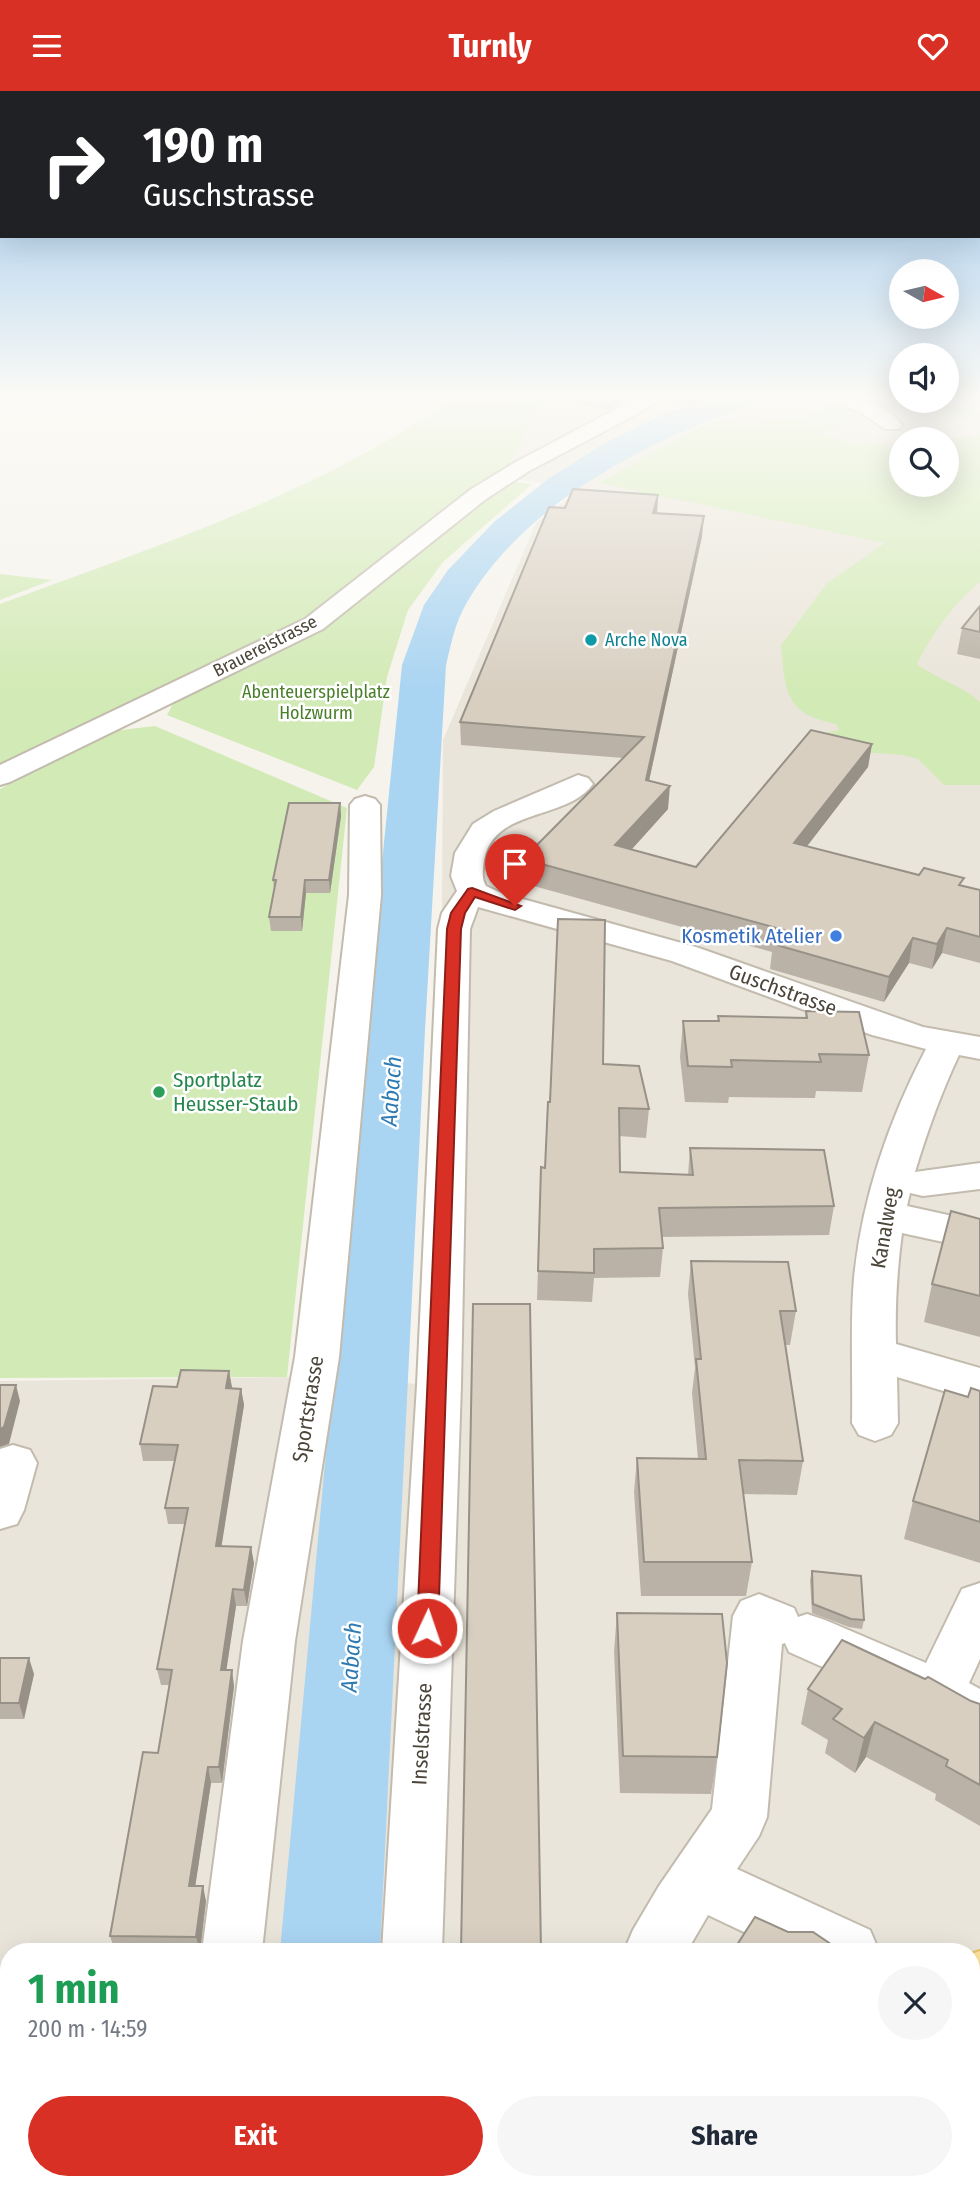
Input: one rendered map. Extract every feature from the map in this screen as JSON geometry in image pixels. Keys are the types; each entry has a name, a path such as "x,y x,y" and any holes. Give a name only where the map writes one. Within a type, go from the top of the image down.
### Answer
{"street":[{"name":"Brauereistrasse","path":"0,776 314,624 479,495"},
{"path":"472,892 466,881 468,855 481,832 504,815 548,800 578,784"},
{"name":"Sportstrasse","path":"233,1943 269,1641 317,1357 365,895 365,805"},
{"name":"Guschstrasse","path":"472,892 490,900 684,954 885,1027 963,1045"},
{"name":"Inselstrasse","path":"412,1943 439,1385 454,929 458,913 472,892"},
{"name":"Kanalweg","path":"876,1423 877,1265 885,1215 925,1085 963,1045"},
{"path":"923,1183 980,1176"},
{"path":"885,1215 980,1236"},
{"path":"876,1354 980,1385"},
{"path":"0,1510 13,1463"},
{"path":"658,1943 739,1817 759,1616 959,1705 980,1604"},
{"path":"697,1880 832,1943"}],"shaded area":[{"path":"573,495 980,495 980,1943 0,1943 0,1381 287,1377 439,1385 443,740 536,523"}],"green space":[{"path":"281,495 480,495 358,592 0,776 0,604 235,515"},
{"name":"Abenteuerspielplatz Holzwurm","path":"494,495 520,495 443,562 408,610 387,677 374,767 357,790 167,715 177,696 316,629"},
{"path":"656,495 980,495 980,582 961,599 944,620 917,664 980,702 980,785 944,785 918,759 863,752 813,736 839,730 836,724 819,720 797,707 787,688 781,645 827,583 885,543"},
{"path":"0,574 52,580 0,600"},
{"name":"Sportplatz Heusser-Staub","path":"155,726 347,808 287,1377 0,1378 0,789 113,731"}],"building":[{"path":"571,495 657,495 653,513 704,516 646,780 670,786 615,845 696,867 811,730 872,744 794,843 919,875 924,868 964,878 959,885 980,890 980,937 947,928 937,944 913,938 889,977 773,944 784,930 523,859 644,737 460,722 549,507 565,508"},
{"path":"980,606 980,632 962,628"},
{"path":"289,803 340,803 329,880 305,880 301,917 269,917 276,880 273,880"},
{"path":"558,919 605,920 603,1064 639,1066 649,1109 619,1108 620,1172 693,1175 690,1148 824,1150 834,1206 659,1208 663,1248 594,1249 594,1273 538,1271 541,1167 545,1168 550,1102"},
{"path":"806,1011 859,1012 869,1055 819,1054 821,1062 731,1060 732,1067 688,1066 683,1021 719,1021 718,1016 807,1018"},
{"path":"951,1211 980,1219 980,1296 932,1284"},
{"path":"691,1261 788,1262 796,1311 780,1311 803,1461 739,1460 752,1562 644,1562 637,1458 706,1459 696,1359 701,1359"},
{"path":"473,1304 530,1304 541,1943 461,1943"},
{"path":"181,1370 229,1371 226,1388 241,1389 216,1546 251,1547 244,1590 233,1589 221,1670 232,1670 219,1767 208,1767 189,1886 203,1886 196,1937 110,1936 143,1752 158,1753 172,1670 157,1669 188,1508 165,1508 178,1445 140,1444 153,1386 177,1387"},
{"path":"0,1385 16,1385 4,1427 0,1429"},
{"path":"971,1388 980,1391 980,1522 913,1501 945,1390 968,1397"},
{"path":"812,1571 861,1576 864,1620 851,1619 813,1604"},
{"path":"617,1613 722,1614 727,1663 717,1757 623,1756"},
{"path":"842,1640 925,1679 928,1677 980,1704 980,1785 946,1766 948,1760 875,1722 864,1738 833,1719 842,1709 808,1689"},
{"path":"0,1658 29,1658 19,1703 0,1703"},
{"path":"755,1917 788,1932 813,1932 829,1943 738,1943"}],"waterway":[{"name":"Aabach","path":"331,1943 395,1030 424,665 438,620 462,579 483,553 507,530 550,495"}],"place":[{"name":"Arche Nova","path":"591,640"},
{"name":"Kosmetik Atelier","path":"836,936"},
{"name":"Sportplatz Heusser-Staub","path":"159,1092"}],"route":[{"path":"427,1628 439,1385 454,929 458,913 472,892 515,906"}]}
